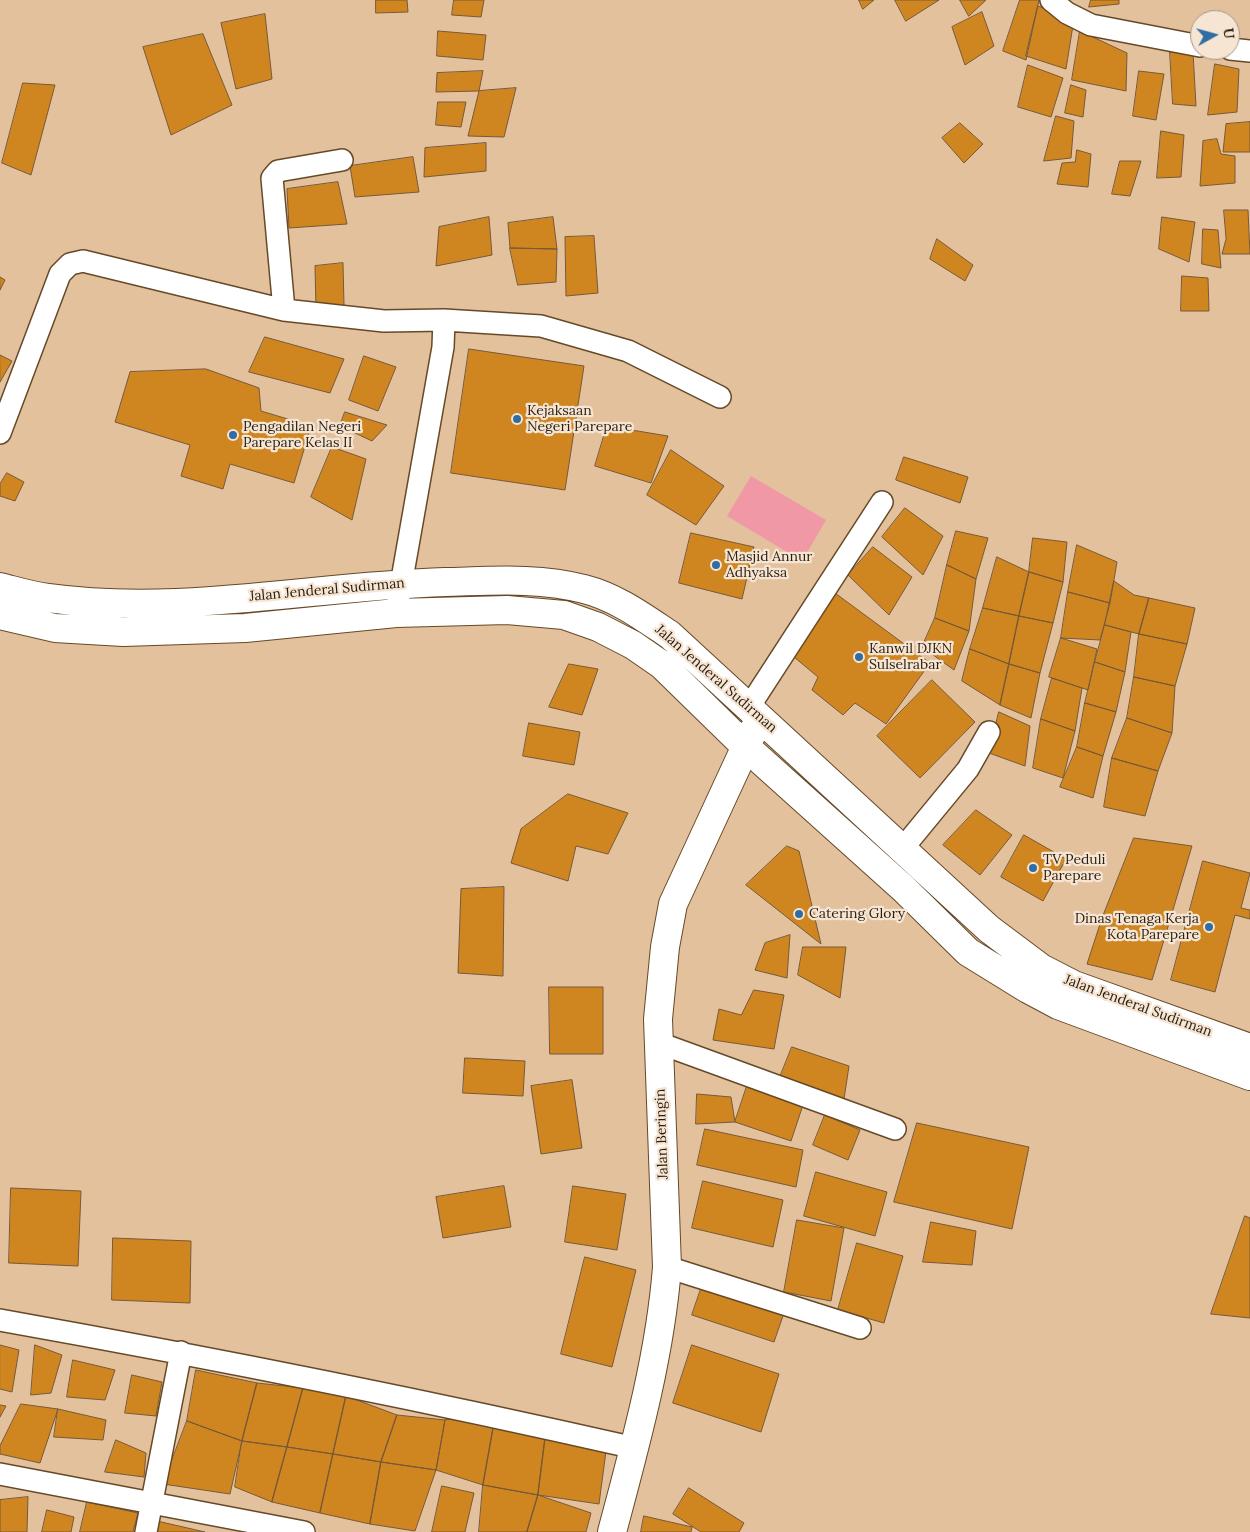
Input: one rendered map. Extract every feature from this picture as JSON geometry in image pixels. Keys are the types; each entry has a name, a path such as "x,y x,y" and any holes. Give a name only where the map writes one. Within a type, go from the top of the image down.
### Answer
{"main road":[{"name":"Jalan Jenderal Sudirman","path":"0,587 46,598 106,604 204,600 400,584 512,580 551,582 586,589 631,608 670,635 989,928 1058,1005 1250,1076"},
{"name":"Jalan Jenderal Sudirman","path":"0,615 55,628 123,632 245,628 396,614 507,610 564,615 598,627 633,645 662,665 746,747 904,889 968,952 1035,978 1074,985 1250,1048"},
{"name":"Jalan Beringin","path":"612,1532 634,1448 664,1302 667,1267 659,1043 660,984 673,904 746,747 754,712"}],"street":[{"path":"1051,0 1068,13 1091,25 1190,44"},
{"path":"284,310 272,178 278,171 342,160"},
{"path":"0,433 60,274 70,264 83,261 284,310 384,321 444,320 541,326 628,351 720,397"},
{"path":"396,614 443,347 444,320"},
{"path":"754,712 882,502"},
{"path":"903,848 968,769 988,732"},
{"path":"659,1043 895,1129"},
{"path":"667,1267 860,1328"},
{"path":"0,1320 181,1352 495,1416 634,1448"},
{"path":"146,1532 181,1352"},
{"path":"0,1474 304,1532"}],"shaded area":[{"path":"751,476 826,520 802,561 727,516"}],"building":[{"path":"376,0 407,0 408,12 376,13"},
{"path":"454,0 484,0 481,17 452,15"},
{"path":"859,0 874,0 863,9"},
{"path":"895,0 939,0 906,21"},
{"path":"960,0 986,0 969,16"},
{"path":"1020,0 1039,0 1026,60 1003,51"},
{"path":"1091,0 1119,0 1119,4 1089,7"},
{"path":"1038,6 1074,19 1066,69 1026,56"},
{"path":"982,12 994,46 965,65 952,27"},
{"path":"265,14 272,79 236,89 221,23"},
{"path":"438,31 486,35 483,60 437,56"},
{"path":"1080,31 1127,53 1126,91 1072,80"},
{"path":"203,34 232,105 171,135 143,47"},
{"path":"1170,52 1190,52 1190,60 1193,60 1196,106 1173,104"},
{"path":"1215,64 1239,69 1237,112 1208,115"},
{"path":"1028,65 1063,78 1051,117 1018,107"},
{"path":"483,71 479,91 436,92 437,73"},
{"path":"1139,71 1164,74 1156,120 1133,116"},
{"path":"23,83 55,85 31,175 2,163"},
{"path":"1071,85 1086,90 1083,117 1065,113"},
{"path":"516,88 504,137 468,136 479,91"},
{"path":"438,102 466,102 461,127 436,125"},
{"path":"1056,116 1074,121 1071,158 1044,161"},
{"path":"1250,122 1250,152 1223,152 1226,124"},
{"path":"960,123 983,144 964,163 942,138"},
{"path":"1161,131 1184,135 1181,177 1157,178"},
{"path":"1217,139 1221,154 1235,156 1235,183 1200,186 1203,141"},
{"path":"486,143 486,171 424,177 425,148"},
{"path":"1077,150 1091,154 1088,187 1057,184 1062,163 1075,162"},
{"path":"413,157 419,192 355,197 350,166"},
{"path":"1120,161 1141,161 1130,196 1112,194"},
{"path":"338,182 347,224 289,228 287,189"},
{"path":"1224,210 1248,210 1250,254 1222,254 1226,239"},
{"path":"489,217 492,255 436,266 439,227"},
{"path":"553,217 557,249 510,248 508,223"},
{"path":"1162,217 1195,222 1189,262 1159,249"},
{"path":"1203,229 1218,230 1221,268 1202,264"},
{"path":"594,236 598,293 566,296 565,237"},
{"path":"937,239 973,265 965,281 930,259"},
{"path":"510,248 557,249 556,282 518,285"},
{"path":"343,263 344,306 316,310 315,266"},
{"path":"1182,276 1208,278 1209,311 1181,311"},
{"path":"0,277 5,280 0,290"},
{"path":"265,337 344,359 330,393 249,372"},
{"name":"Kejaksaan Negeri Parepare","path":"469,349 584,366 565,490 451,473"},
{"path":"0,355 12,361 0,382"},
{"path":"364,356 396,367 378,411 349,400"},
{"name":"Pengadilan Negeri Parepare Kelas II","path":"206,369 259,388 261,411 311,426 294,483 230,464 223,489 181,476 190,445 115,422 130,372"},
{"path":"345,412 387,425 372,441 340,426"},
{"path":"607,426 668,436 651,483 595,466"},
{"path":"332,447 366,459 352,520 311,497"},
{"path":"671,450 724,486 696,525 647,495"},
{"path":"904,457 968,477 960,503 896,480"},
{"path":"7,473 24,482 15,501 0,496 0,484"},
{"path":"905,508 943,536 923,575 882,537"},
{"path":"956,531 988,538 976,579 947,565"},
{"name":"Masjid Annur Adhyaksa","path":"691,533 754,547 742,599 679,583"},
{"path":"1033,538 1067,542 1063,582 1029,572"},
{"path":"1077,545 1117,562 1110,603 1068,592"},
{"path":"873,547 912,577 889,615 848,575"},
{"path":"997,557 1029,572 1019,616 983,608"},
{"path":"947,565 976,579 969,631 935,618"},
{"path":"1029,572 1063,582 1053,623 1019,616"},
{"path":"1114,581 1134,595 1149,598 1139,634 1105,625"},
{"path":"1068,592 1110,603 1100,640 1061,638"},
{"name":"Kanwil DJKN Sulselrabar","path":"835,593 930,663 886,724 855,703 843,715 812,690 818,677 788,652"},
{"path":"1149,598 1195,608 1187,644 1139,634"},
{"path":"983,608 1019,616 1009,664 970,649"},
{"path":"1019,616 1053,623 1040,673 1009,664"},
{"path":"935,618 969,631 954,670 922,647"},
{"path":"1105,625 1131,632 1125,672 1095,662"},
{"path":"1139,634 1187,644 1175,686 1134,677"},
{"path":"1061,638 1097,649 1088,690 1049,677"},
{"path":"970,649 1009,664 1000,705 962,681"},
{"path":"1095,662 1125,672 1116,712 1085,703"},
{"path":"569,664 598,669 582,715 549,707"},
{"path":"1009,664 1040,673 1031,718 1000,705"},
{"path":"1134,677 1175,686 1172,733 1127,718"},
{"path":"1052,678 1082,688 1075,731 1041,719"},
{"path":"932,680 975,722 920,778 877,736"},
{"path":"1085,703 1116,712 1103,756 1077,747"},
{"path":"999,712 1030,726 1025,766 989,753"},
{"path":"1127,718 1172,733 1158,771 1112,758"},
{"path":"1041,719 1075,731 1063,778 1033,768"},
{"path":"529,723 580,732 574,765 523,756"},
{"path":"1077,747 1103,756 1093,798 1060,787"},
{"path":"1112,758 1158,771 1145,816 1104,807"},
{"path":"568,794 628,813 608,854 576,846 568,881 511,863 521,829"},
{"path":"976,810 1012,835 980,875 943,845"},
{"name":"TV Peduli Parepare","path":"1024,835 1066,859 1043,901 1001,877"},
{"path":"1134,838 1192,846 1152,980 1087,964 1102,918"},
{"name":"Catering Glory","path":"787,846 799,851 821,944 746,885"},
{"name":"Dinas Tenaga Kerja Kota Parepare","path":"1203,861 1250,873 1241,908 1250,910 1250,919 1235,915 1215,992 1171,980"},
{"path":"504,887 503,976 458,973 461,889"},
{"path":"790,935 787,978 755,970 765,943"},
{"path":"803,947 846,947 840,998 798,975"},
{"path":"549,987 603,987 603,1054 550,1054"},
{"path":"754,990 784,995 774,1049 713,1040 719,1009 741,1015"},
{"path":"792,1047 849,1066 844,1099 780,1077"},
{"path":"465,1058 525,1061 523,1096 463,1093"},
{"path":"572,1080 582,1148 541,1154 531,1086"},
{"path":"747,1086 803,1105 791,1141 735,1122"},
{"path":"697,1094 731,1097 735,1122 696,1124"},
{"path":"825,1115 860,1130 848,1160 813,1145"},
{"path":"917,1123 1029,1147 1012,1229 894,1202"},
{"path":"705,1129 803,1150 796,1187 697,1165"},
{"path":"816,1172 887,1192 875,1236 804,1216"},
{"path":"703,1181 783,1200 773,1247 692,1228"},
{"path":"504,1186 511,1227 443,1238 436,1197"},
{"path":"573,1186 626,1194 617,1250 565,1242"},
{"path":"11,1188 81,1191 78,1266 9,1263"},
{"path":"1245,1216 1250,1218 1250,1318 1211,1314"},
{"path":"797,1220 844,1228 831,1301 784,1292"},
{"path":"931,1222 976,1231 972,1265 923,1262"},
{"path":"113,1238 191,1241 190,1303 112,1300"},
{"path":"857,1243 903,1256 884,1323 838,1310"},
{"path":"585,1257 636,1270 612,1367 561,1354"},
{"path":"702,1286 784,1313 774,1342 692,1315"},
{"path":"0,1345 19,1350 12,1392 0,1389"},
{"path":"35,1345 62,1355 51,1393 31,1395"},
{"path":"692,1345 779,1374 761,1432 673,1403"},
{"path":"73,1360 115,1370 105,1400 67,1397"},
{"path":"196,1370 257,1383 242,1441 187,1421"},
{"path":"132,1375 162,1382 156,1416 125,1413"},
{"path":"257,1383 303,1388 287,1447 242,1441"},
{"path":"303,1388 346,1396 333,1454 287,1447"},
{"path":"346,1396 397,1415 381,1462 333,1454"},
{"path":"21,1404 58,1409 40,1463 0,1454 0,1446"},
{"path":"0,1405 6,1406 0,1417"},
{"path":"58,1409 106,1420 103,1440 54,1437"},
{"path":"397,1415 445,1420 436,1470 381,1462"},
{"path":"495,1418 545,1439 538,1495 483,1485"},
{"path":"495,1418 483,1485 436,1470 445,1420"},
{"path":"187,1421 242,1441 230,1494 163,1484"},
{"path":"545,1439 606,1451 599,1504 538,1495"},
{"path":"116,1440 146,1453 144,1477 105,1472"},
{"path":"242,1441 287,1447 272,1502 235,1487"},
{"path":"287,1447 333,1454 320,1513 272,1502"},
{"path":"333,1454 381,1462 370,1524 320,1513"},
{"path":"381,1462 436,1470 415,1531 370,1524"},
{"path":"483,1485 538,1495 527,1532 479,1532"},
{"path":"442,1486 474,1493 465,1532 432,1532"},
{"path":"689,1488 744,1523 739,1532 701,1532 673,1514"},
{"path":"538,1495 591,1513 586,1532 527,1532"},
{"path":"28,1497 27,1532 0,1532 0,1500"},
{"path":"87,1502 138,1513 133,1532 80,1532"},
{"path":"47,1510 74,1517 71,1532 42,1532"},
{"path":"644,1516 692,1527 691,1532 641,1532"},
{"path":"157,1521 205,1532 156,1532"}],"place":[{"name":"Kejaksaan Negeri Parepare","path":"517,419"},
{"name":"Pengadilan Negeri Parepare Kelas II","path":"233,435"},
{"name":"Masjid Annur Adhyaksa","path":"716,565"},
{"name":"Kanwil DJKN Sulselrabar","path":"859,657"},
{"name":"TV Peduli Parepare","path":"1033,868"},
{"name":"Catering Glory","path":"799,914"},
{"name":"Dinas Tenaga Kerja Kota Parepare","path":"1209,927"}]}
